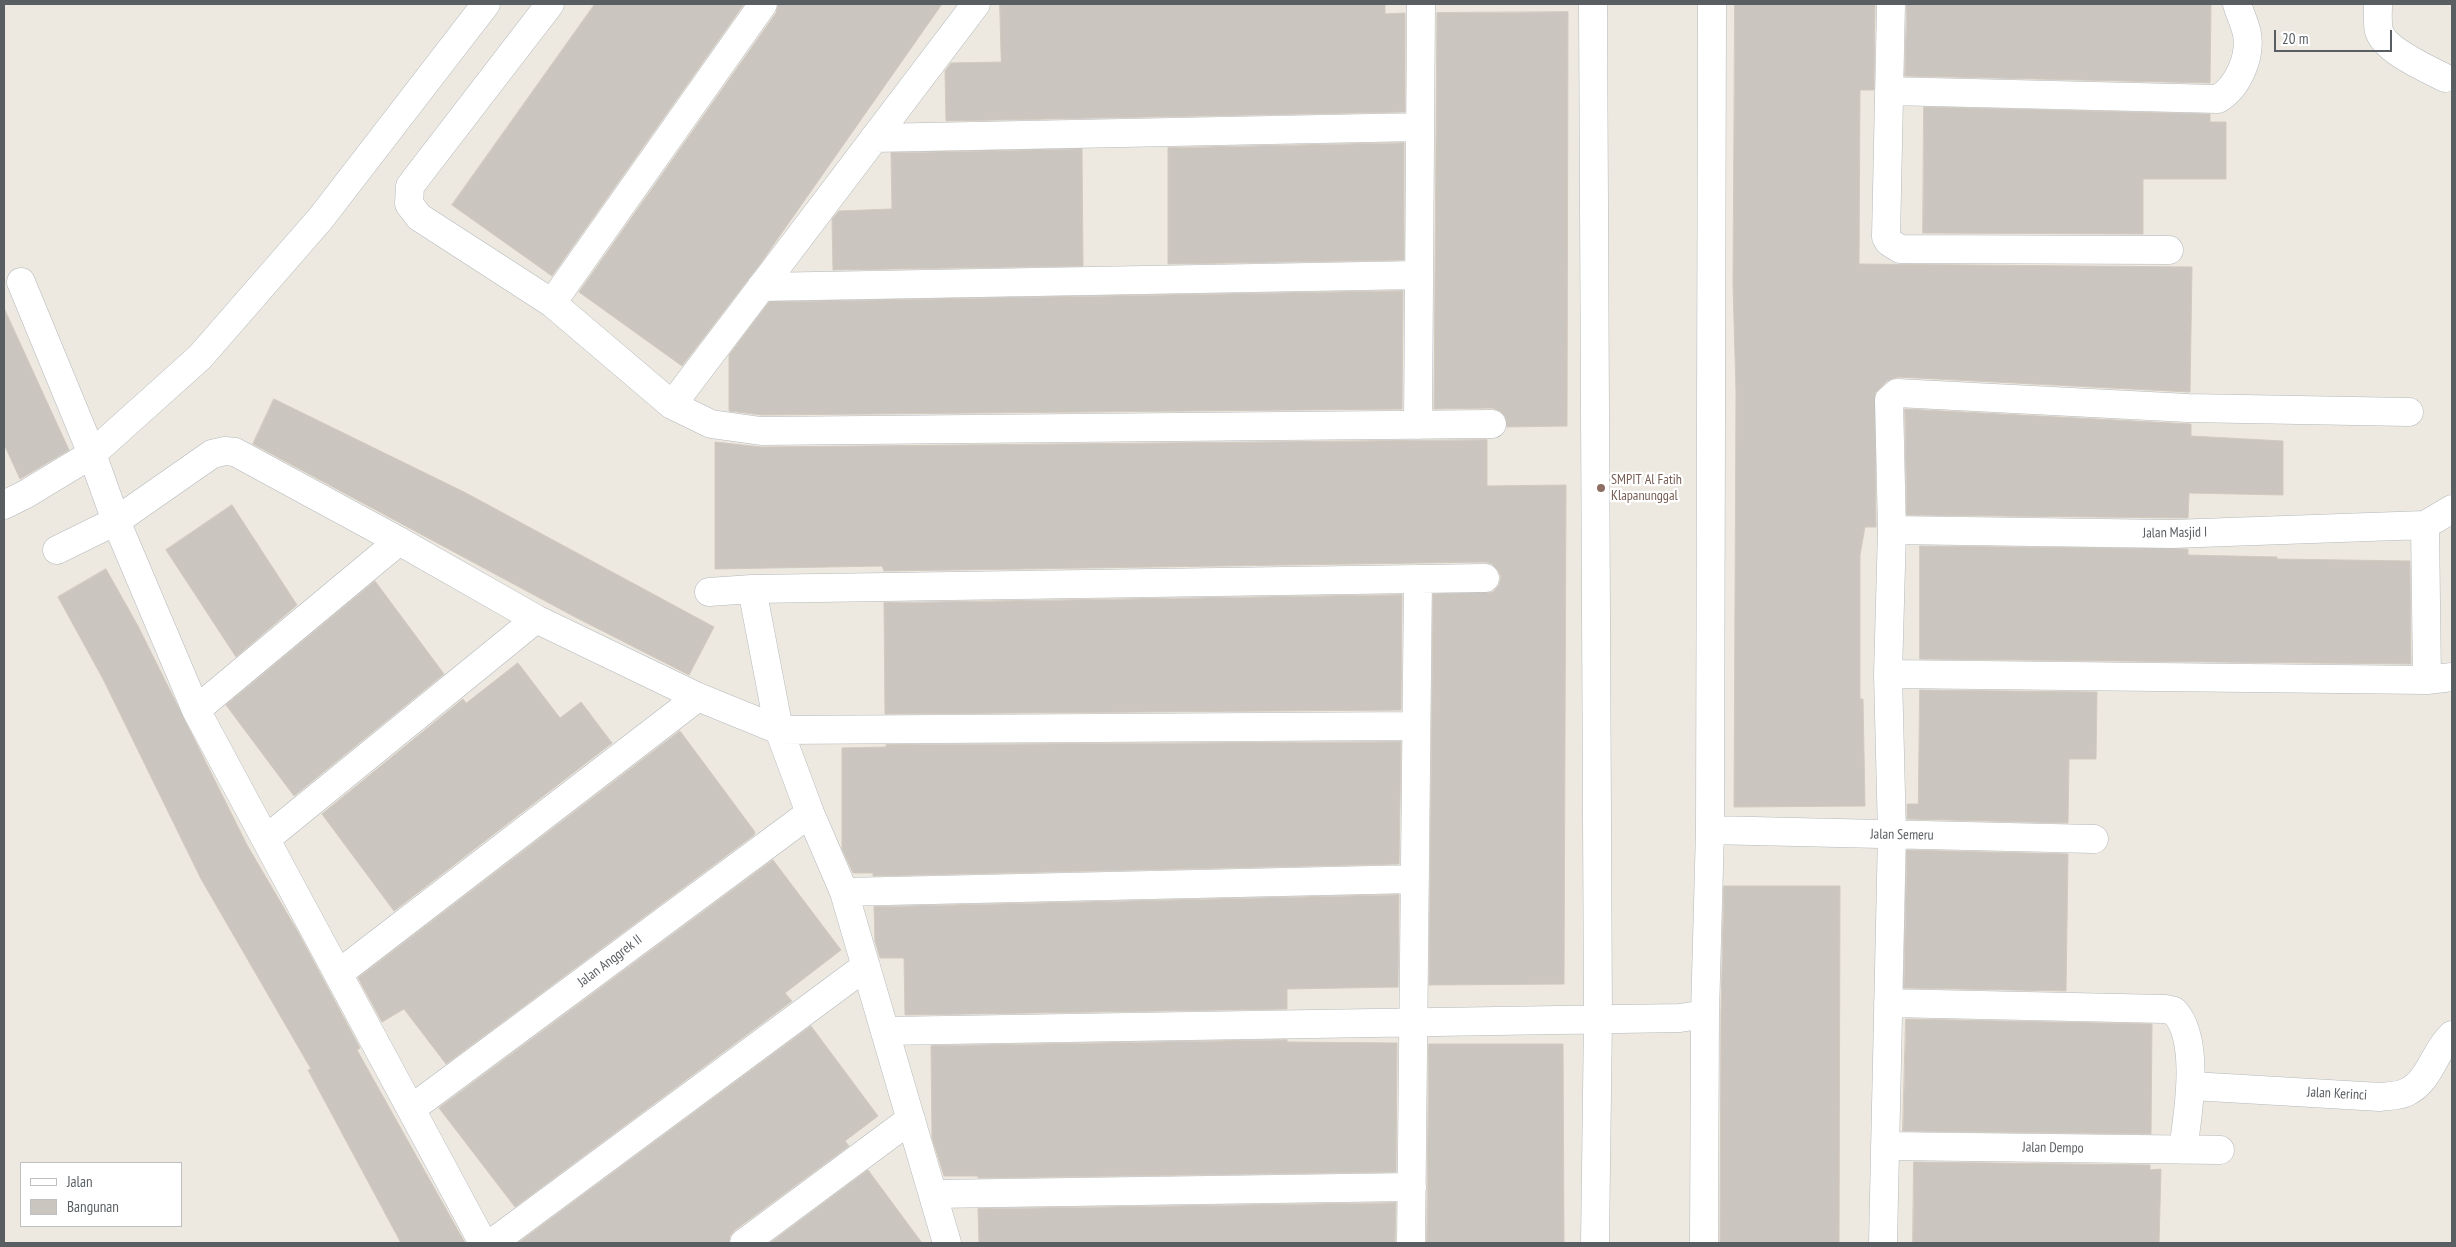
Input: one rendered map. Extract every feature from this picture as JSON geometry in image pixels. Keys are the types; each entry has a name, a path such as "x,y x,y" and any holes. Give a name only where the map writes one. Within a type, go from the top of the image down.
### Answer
{"street":[{"path":"4,505 26,494 92,454 200,357 321,218 486,4"},
{"path":"550,4 410,186 409,204 419,217 552,303 672,405 711,424 761,431 1492,424"},
{"path":"552,303 763,4"},
{"path":"672,405 976,4"},
{"path":"1418,424 1421,4"},
{"path":"1593,4 1598,1018 1595,1243"},
{"path":"1704,1243 1692,1016 1710,830 1712,4"},
{"path":"1891,4 1886,236 1895,247 2169,250"},
{"path":"1890,91 2218,99 2233,87 2246,60 2247,34 2237,4"},
{"path":"2378,4 2380,33 2389,43 2413,62 2445,78"},
{"path":"874,138 1420,127"},
{"path":"762,287 1419,275"},
{"path":"21,282 92,454 116,521 196,710 483,1243"},
{"path":"1883,1243 1892,834 1888,674 1892,530 1889,400 1896,393 2188,408 2409,412"},
{"path":"56,550 116,521 212,454 224,451 235,452 399,541 536,619 698,697 779,730 1416,726"},
{"path":"1888,674 2439,679 2425,526 2452,509"},
{"name":"Jalan Masjid I","path":"1892,530 2172,534 2425,526"},
{"path":"196,710 399,541"},
{"path":"708,592 752,589 1485,578"},
{"path":"1411,1243 1418,579"},
{"path":"752,589 779,730 810,813 844,892 947,1243"},
{"path":"266,839 536,619"},
{"path":"338,974 698,697"},
{"name":"Jalan Anggrek II","path":"411,1109 810,813"},
{"name":"Jalan Semeru","path":"1710,830 2094,839"},
{"path":"844,892 1415,879"},
{"path":"492,1243 866,966"},
{"path":"1888,1003 2165,1009 2174,1011 2184,1027 2192,1086 2183,1150"},
{"path":"885,1031 1692,1016"},
{"name":"Jalan Kerinci","path":"2192,1086 2380,1097 2407,1093 2424,1078 2440,1049 2452,1035"},
{"path":"744,1243 911,1119"},
{"name":"Jalan Dempo","path":"1885,1146 2220,1150"},
{"path":"933,1194 1412,1187"}],"building":[{"path":"595,4 744,4 552,276 452,205"},
{"path":"778,4 942,4 760,264 682,366 579,292 776,13"},
{"path":"1000,4 1385,4 1385,14 1405,13 1405,112 946,121 945,71 951,63 1001,62"},
{"path":"1735,4 1875,4 1874,90 1860,90 1859,264 2192,267 2190,392 1898,377 1887,381 1875,393 1876,527 1865,527 1860,555 1860,699 1863,699 1865,806 1734,807 1736,392 1733,285"},
{"path":"1907,4 2211,4 2210,83 1905,76"},
{"path":"1568,12 1567,426 1507,427 1505,416 1500,411 1492,408 1434,409 1437,13"},
{"path":"1924,107 2210,114 2210,122 2226,122 2226,179 2143,179 2143,234 1923,233"},
{"path":"1404,143 1404,260 1168,264 1168,148"},
{"path":"1082,149 1083,266 833,270 832,219 839,211 892,209 891,153"},
{"path":"1403,291 1402,409 762,415 729,411 729,355 769,302"},
{"path":"4,308 69,450 20,479 4,444"},
{"path":"274,399 466,493 714,627 689,675 575,617 253,444"},
{"path":"1905,409 2191,424 2191,436 2283,441 2283,495 2189,493 2188,518 1907,515"},
{"path":"1487,440 1487,486 1566,485 1564,984 1429,985 1433,594 1493,592 1499,585 1501,577 1498,570 1492,564 1485,562 884,571 882,566 715,569 715,442 761,447"},
{"path":"232,505 297,605 236,657 166,550"},
{"path":"1920,546 2188,549 2188,555 2277,557 2277,559 2410,561 2411,664 1920,659"},
{"path":"106,569 138,626 247,845 298,932 360,1048 357,1050 465,1243 401,1243 308,1070 311,1069 201,879 103,679 58,597"},
{"path":"375,581 444,674 294,796 226,705"},
{"path":"1402,595 1401,710 885,714 884,603"},
{"path":"518,663 560,718 581,702 612,743 394,911 322,814 463,699 466,703"},
{"path":"1920,690 2097,692 2096,759 2069,759 2068,823 1907,819 1907,804 1918,804"},
{"path":"680,731 755,832 754,835 446,1064 404,1009 382,1022 358,978"},
{"path":"1401,742 1399,864 873,876 873,873 853,873 842,849 842,748 886,747 886,745"},
{"path":"1907,850 2068,854 2066,991 1904,988"},
{"path":"773,860 841,950 785,993 792,1001 515,1207 439,1108"},
{"path":"1724,886 1840,886 1839,1243 1720,1243 1721,1014"},
{"path":"1399,895 1398,987 1287,989 1287,1009 905,1015 904,958 880,958 875,941 874,907"},
{"path":"1906,1019 2152,1024 2151,1134 1903,1131"},
{"path":"811,1026 878,1116 845,1141 849,1146 735,1230 730,1236 729,1243 518,1243"},
{"path":"1287,1040 1287,1042 1397,1043 1396,1172 978,1178 978,1176 944,1176 932,1138 931,1046"},
{"path":"1429,1044 1563,1044 1564,1243 1427,1243"},
{"path":"1914,1162 2150,1165 2150,1170 2161,1169 2159,1243 1913,1243"},
{"path":"868,1170 922,1243 770,1243"},
{"path":"1396,1203 1395,1243 979,1243 978,1209"}],"place":[{"name":"SMPIT Al Fatih Klapanunggal","path":"1601,488"}]}
